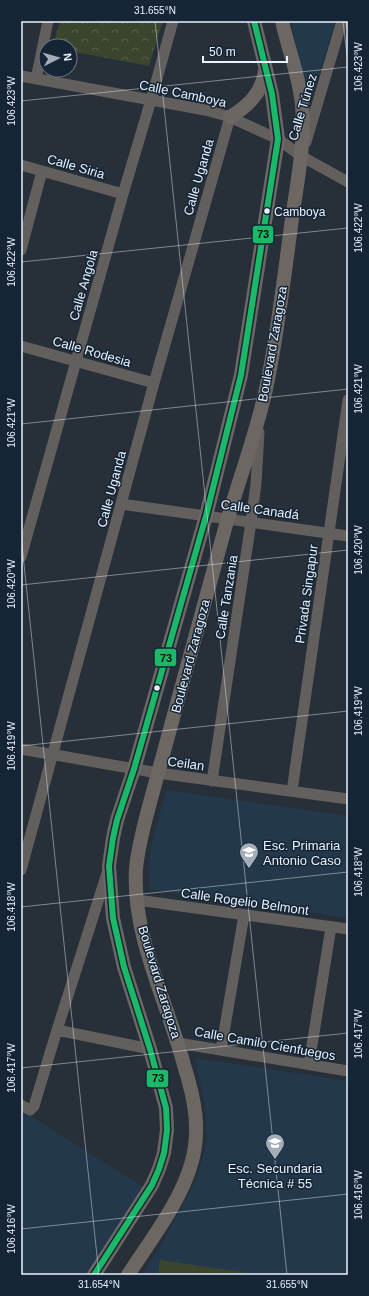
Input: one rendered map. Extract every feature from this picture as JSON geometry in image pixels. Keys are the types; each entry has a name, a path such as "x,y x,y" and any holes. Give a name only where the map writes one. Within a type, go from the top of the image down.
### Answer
{"main road":[{"name":"Boulevard Zaragoza","path":"94,1275 152,1185 164,1153 167,1130 166,1108 150,1049 125,973 118,942 111,899 109,866 116,826 134,769 206,516 241,375 278,139 275,109 254,21"},
{"name":"Boulevard Zaragoza","path":"128,1275 178,1198 193,1159 197,1124 194,1104 178,1043 142,931 137,900 136,871 138,854 158,773 228,519 259,416 272,355 301,156 302,119 300,96 294,63 282,21"},
{"path":"230,117 250,102 259,90 264,77 265,64"}],"street":[{"path":"36,79 48,21"},
{"name":"Calle Angola","path":"21,557 24,532 76,361 173,21"},
{"name":"Calle Túnez","path":"301,156 342,21"},
{"name":"Calle Camboya","path":"21,76 205,110 230,117 278,139 301,156 348,182"},
{"name":"Calle Uganda","path":"21,870 154,383 230,117"},
{"name":"Calle Siria","path":"21,165 123,194"},
{"path":"21,250 42,172"},
{"name":"Calle Rodesia","path":"21,346 154,383"},
{"name":"Privada Singapur","path":"292,791 348,400"},
{"name":"Calle Tanzania","path":"212,781 256,484 259,416"},
{"name":"Calle Canadá","path":"121,504 348,536"},
{"name":"Ceilan","path":"21,749 158,773 348,798"},
{"path":"21,1105 30,1110 34,1106 109,866"},
{"name":"Calle Rogelio Belmont","path":"137,900 348,929"},
{"path":"221,1050 244,915"},
{"path":"309,1064 331,927"},
{"path":"57,1030 150,1049"},
{"name":"Calle Camilo Cienfuegos","path":"178,1043 348,1071"}],"shaded area":[{"path":"291,21 335,21 310,104 306,102"},
{"name":"Esc. Primaria Antonio Caso","path":"166,790 348,816 348,918 149,889 150,850"},
{"name":"Esc. Secundaria Técnica # 55","path":"195,1058 348,1081 348,1275 142,1275 165,1238 196,1180 207,1140 205,1106"},
{"path":"21,1110 145,1188 89,1275 21,1275"}],"green space":[{"path":"60,21 163,21 149,66 78,53 78,38 55,38"},
{"path":"160,1260 262,1275 158,1275"}],"transit line":[{"name":"73","path":"94,1275 152,1185 164,1153 167,1130 166,1108 150,1049 124,967 113,918 109,866 117,820 134,769 206,516 241,375 278,139 272,94 254,21"}],"place":[{"name":"Camboya","path":"267,211"},
{"name":"Esc. Primaria Antonio Caso","path":"249,869"},
{"name":"Esc. Secundaria Técnica # 55","path":"275,1160"}]}
